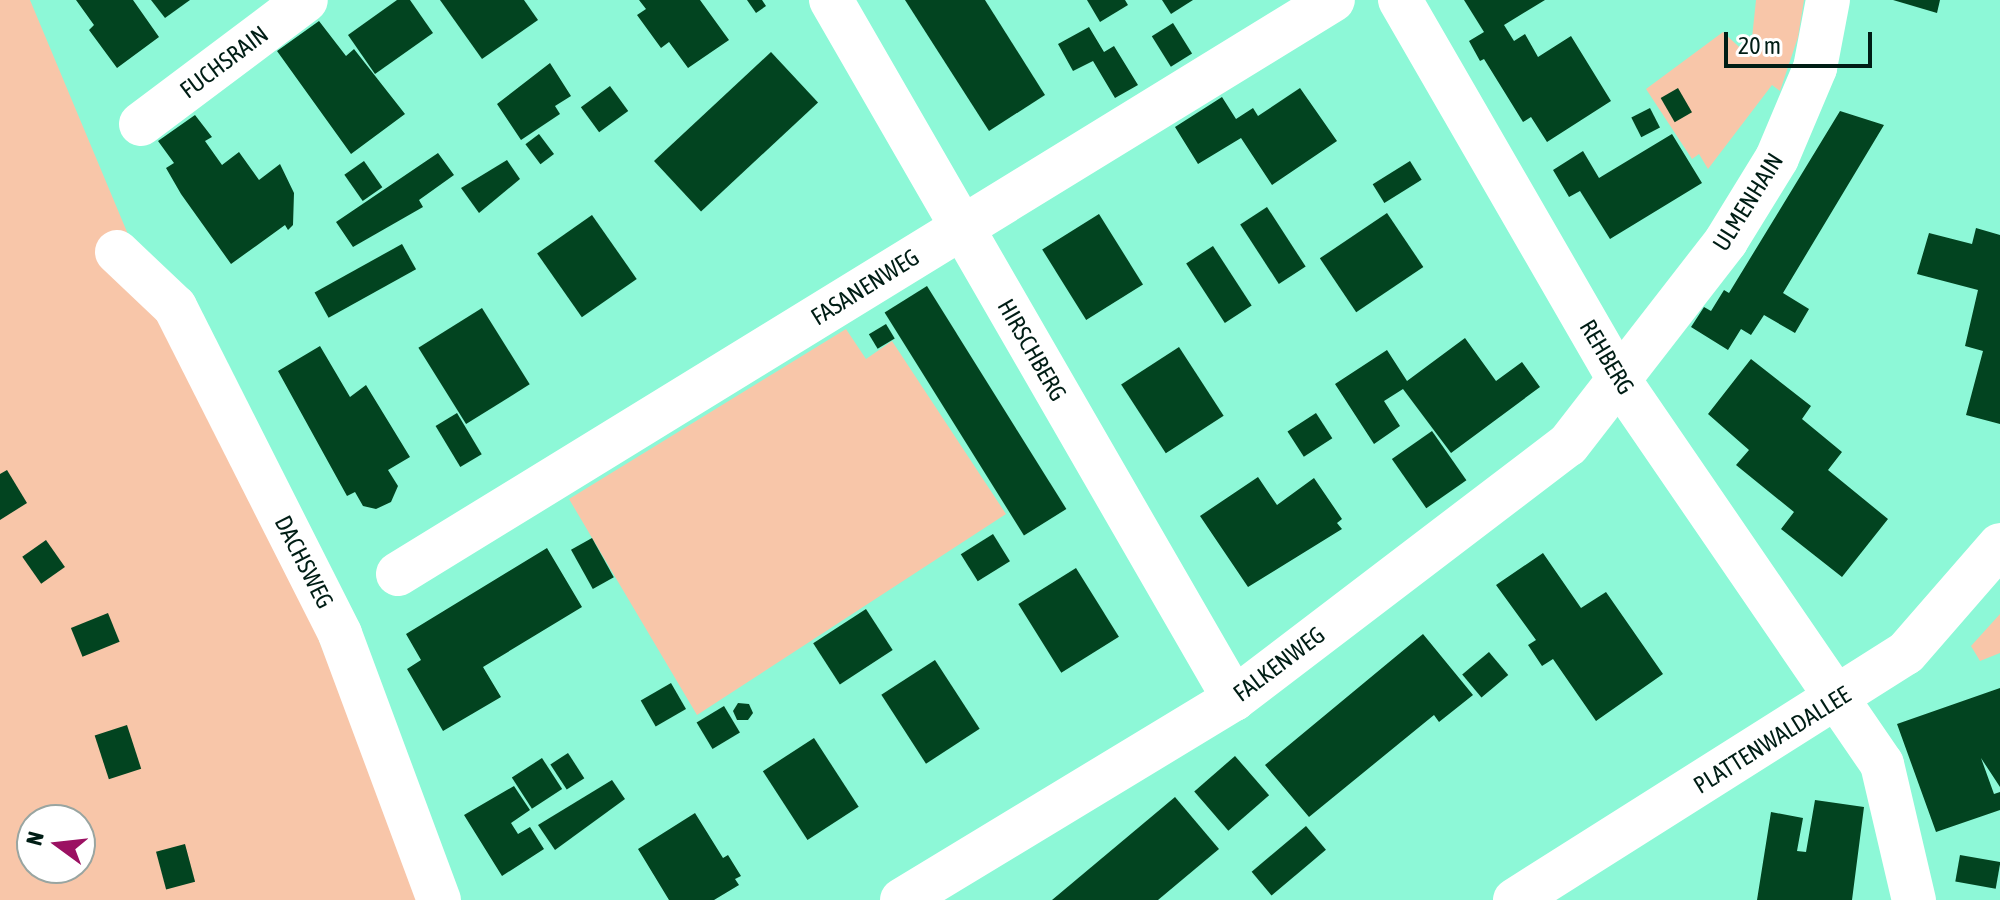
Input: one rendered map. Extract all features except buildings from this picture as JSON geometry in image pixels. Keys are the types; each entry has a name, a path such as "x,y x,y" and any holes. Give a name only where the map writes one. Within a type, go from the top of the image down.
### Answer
{"street":[{"name":"FUCHSRAIN","path":"141,124 306,0"},
{"name":"HIRSCHBERG","path":"831,0 1234,699"},
{"name":"FASANENWEG","path":"398,574 1333,0"},
{"name":"REHBERG","path":"1400,0 1619,380 1882,764 1914,900"},
{"name":"ULMENHAIN","path":"1619,380 1726,241 1777,158 1815,68 1828,0"},
{"name":"DACHSWEG","path":"117,252 175,307 340,634 439,900"},
{"name":"FALKENWEG","path":"902,900 1234,699 1568,445 1619,380"},
{"name":"PLATTENWALDALLEE","path":"1515,900 1836,701 1906,653 2000,545"}],"shaded area":[{"path":"0,0 30,0 158,306 316,633 422,900 0,900"},
{"path":"1756,0 1804,0 1798,37 1780,91 1772,85 1708,169 1699,154 1692,159 1646,89 1723,32 1750,57"},
{"path":"846,329 866,359 892,341 1006,514 697,715 569,499"},
{"path":"2000,614 2000,653 1980,661 1971,646"}]}
